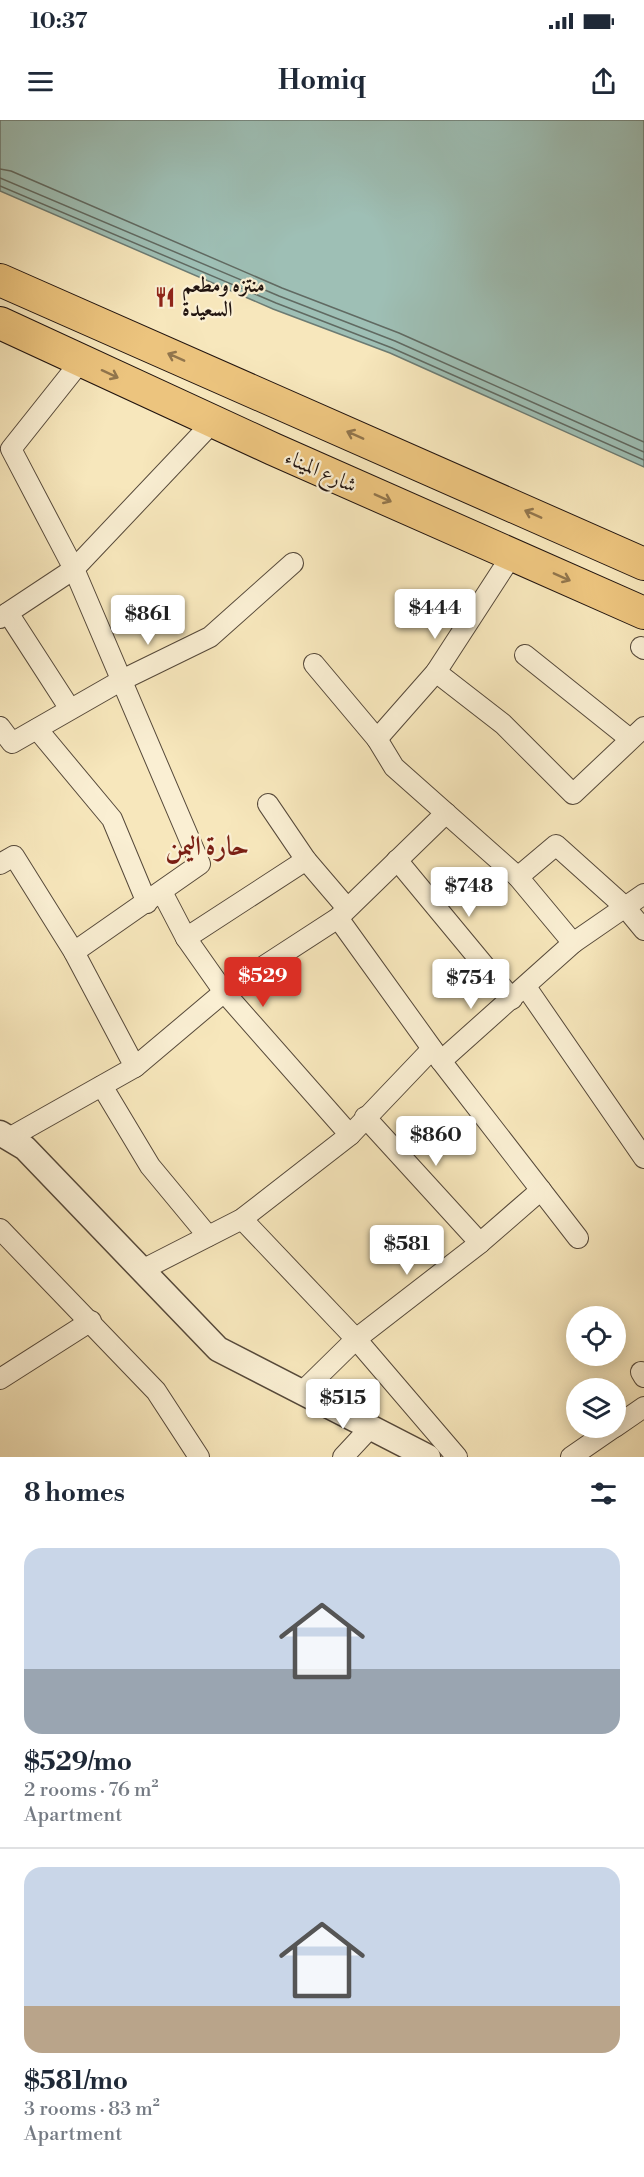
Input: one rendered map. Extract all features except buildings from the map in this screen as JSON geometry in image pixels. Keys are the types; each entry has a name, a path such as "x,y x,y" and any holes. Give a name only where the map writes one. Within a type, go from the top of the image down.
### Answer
{"main road":[{"path":"0,280 644,564"},
{"name":"شارع الميناء","path":"0,323 213,422 644,613"},
{"path":"273,449 294,408"}],"street":[{"path":"74,952 200,864 74,569 10,449 81,361"},
{"path":"70,709 4,616 74,569 213,422"},
{"path":"377,738 436,672 512,555"},
{"path":"0,727 12,743 122,680 210,637 293,563"},
{"path":"436,672 502,724 573,794 637,733 525,656"},
{"path":"314,664 377,738 394,767 518,877 573,943"},
{"path":"37,729 112,819 154,897 224,992 350,1135"},
{"path":"268,804 436,1055 578,1238"},
{"path":"4,1136 135,1067 224,992 343,913 446,813"},
{"path":"518,877 556,845 625,907 644,930"},
{"path":"0,864 14,856 74,952 135,1067"},
{"path":"186,938 306,860"},
{"path":"397,860 519,993 644,1158"},
{"path":"142,1270 242,1219 350,1135 365,1117 436,1055 519,993 573,943 644,894"},
{"path":"102,1086 150,1166 208,1236"},
{"path":"365,1117 480,1243"},
{"path":"4,1136 25,1148 218,1349 428,1457"},
{"path":"301,1393 356,1339 480,1243 541,1190"},
{"path":"242,1219 356,1339 457,1457"},
{"path":"0,1229 156,1391 199,1457"},
{"path":"0,1379 91,1321"},
{"path":"626,1419 644,1407"},
{"path":"343,1457 370,1428"},
{"path":"571,1457 598,1438"}],"water":[{"path":"0,120 644,120 644,467 390,353 273,309 0,191"}],"place":[{"name":"منتزه ومطعم السعيدة","path":"165,297"}],"district":[{"name":"حارة اليمن","path":"207,846"}]}
